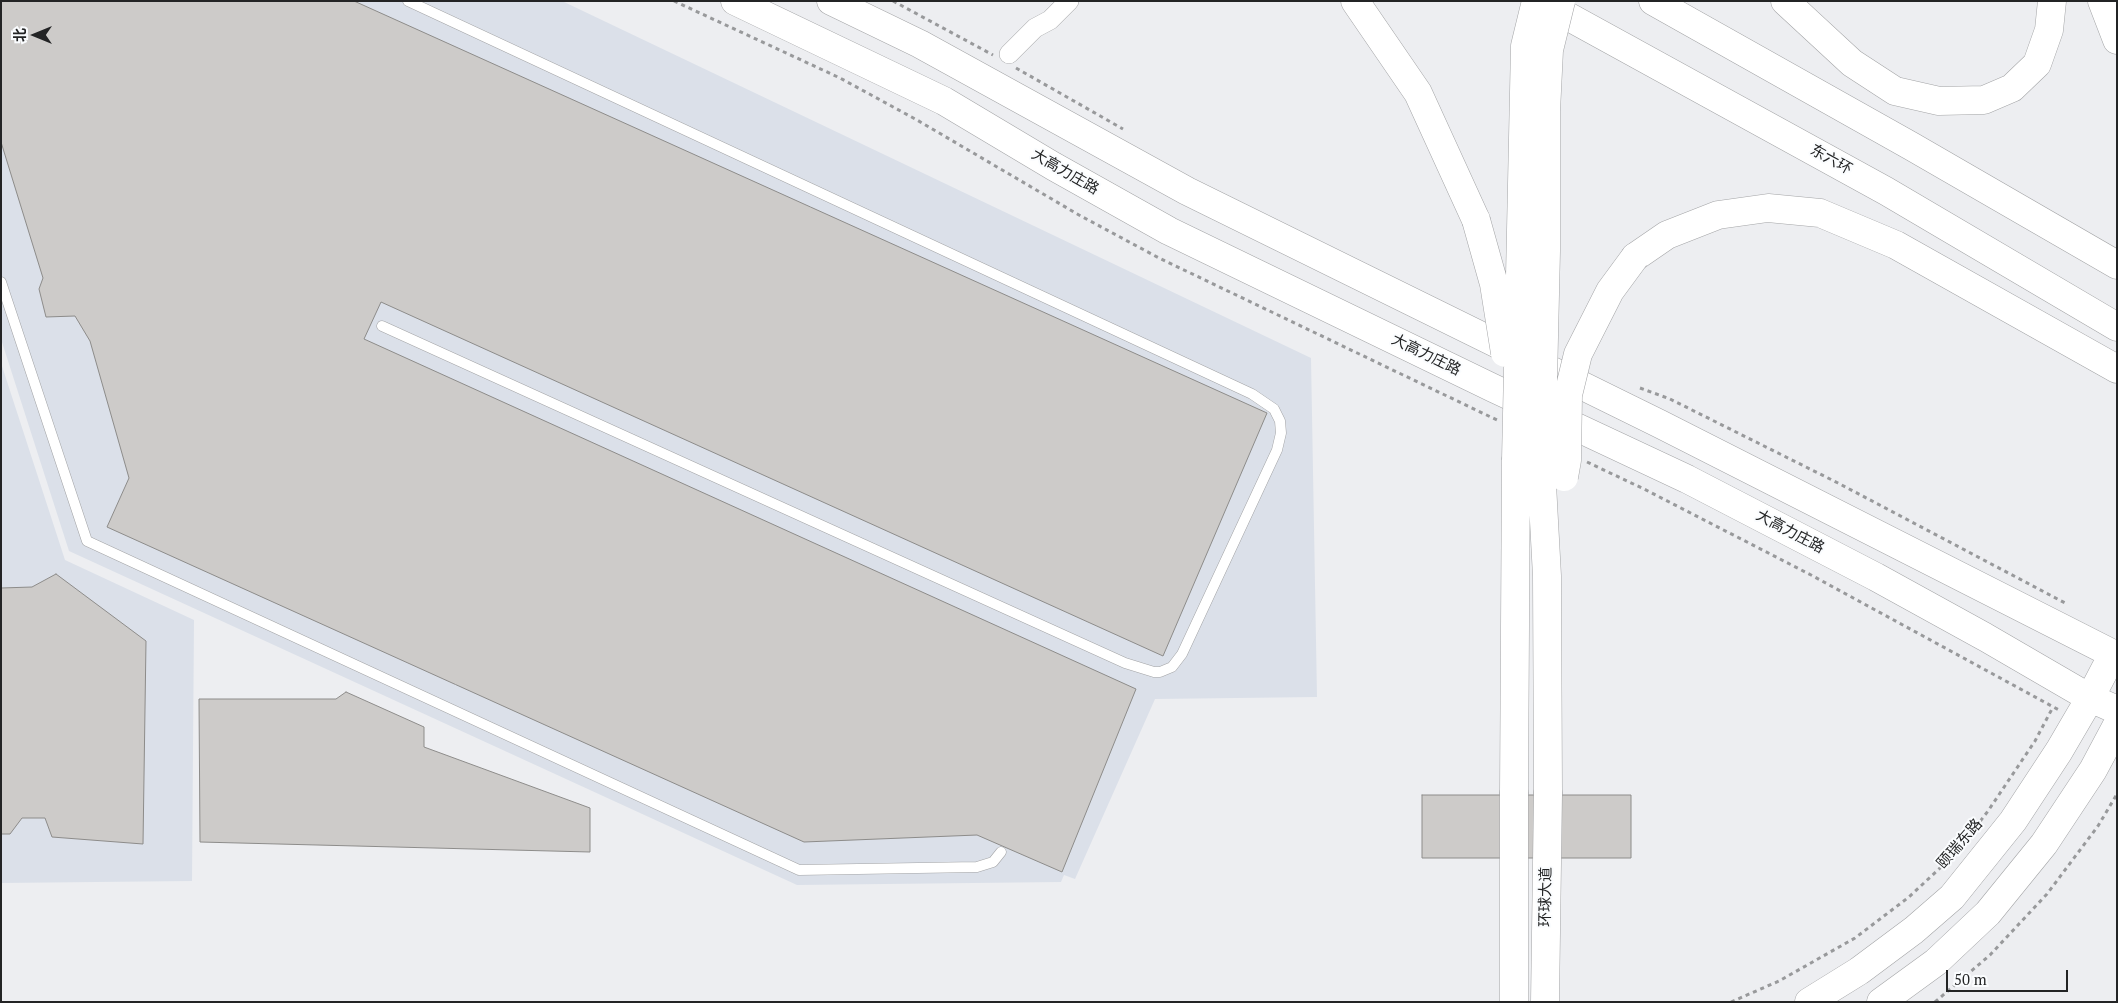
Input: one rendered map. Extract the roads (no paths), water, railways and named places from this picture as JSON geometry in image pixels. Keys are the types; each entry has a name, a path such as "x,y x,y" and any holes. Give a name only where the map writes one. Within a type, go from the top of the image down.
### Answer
{"main road":[{"name":"大高力庄路","path":"734,1 944,101 1053,166 1169,231 1493,388 1695,483 1884,582 2066,684 2084,709 2117,710"},
{"path":"831,1 920,44 1187,191 1660,424 2115,655"},
{"path":"1355,1 1418,93 1476,220 1494,284 1501,325 1551,466"},
{"path":"1538,1 1525,46 1551,466"},
{"name":"东六环","path":"1538,1 1886,191 2117,327"},
{"path":"1551,466 1545,260 1546,111 1549,50 1561,1"},
{"path":"1653,1 1911,146 2117,265"},
{"path":"1785,1 1852,63 1895,91 1939,101 1984,100 2012,88 2037,64 2050,30 2052,1"},
{"path":"2102,1 2117,40"},
{"path":"1551,466 1567,460 1568,395 1578,354 1610,291 1635,257 1667,235 1718,215 1768,208 1820,213 1896,245 2117,369"},
{"name":"环球大道","path":"1545,1002 1548,792 1547,576 1551,466"},
{"name":"环球大道","path":"1514,1002 1514,792 1551,466"},
{"name":"颐瑞东路","path":"1809,1002 1859,972 1914,930 1952,897 2013,821 2084,709 2115,655"},
{"path":"1881,1002 1936,962 1988,913 2044,844 2093,770 2117,725"}],"street":[{"path":"1009,54 1035,28 1050,20 1069,1"}],"lane":[{"path":"382,326 1125,662 1154,672 1160,672 1172,667 1182,654 1277,450 1281,433 1280,421 1274,409 1252,394 408,1"},
{"path":"1,282 87,541 800,870 972,867 990,864 996,860 1001,852"}]}
